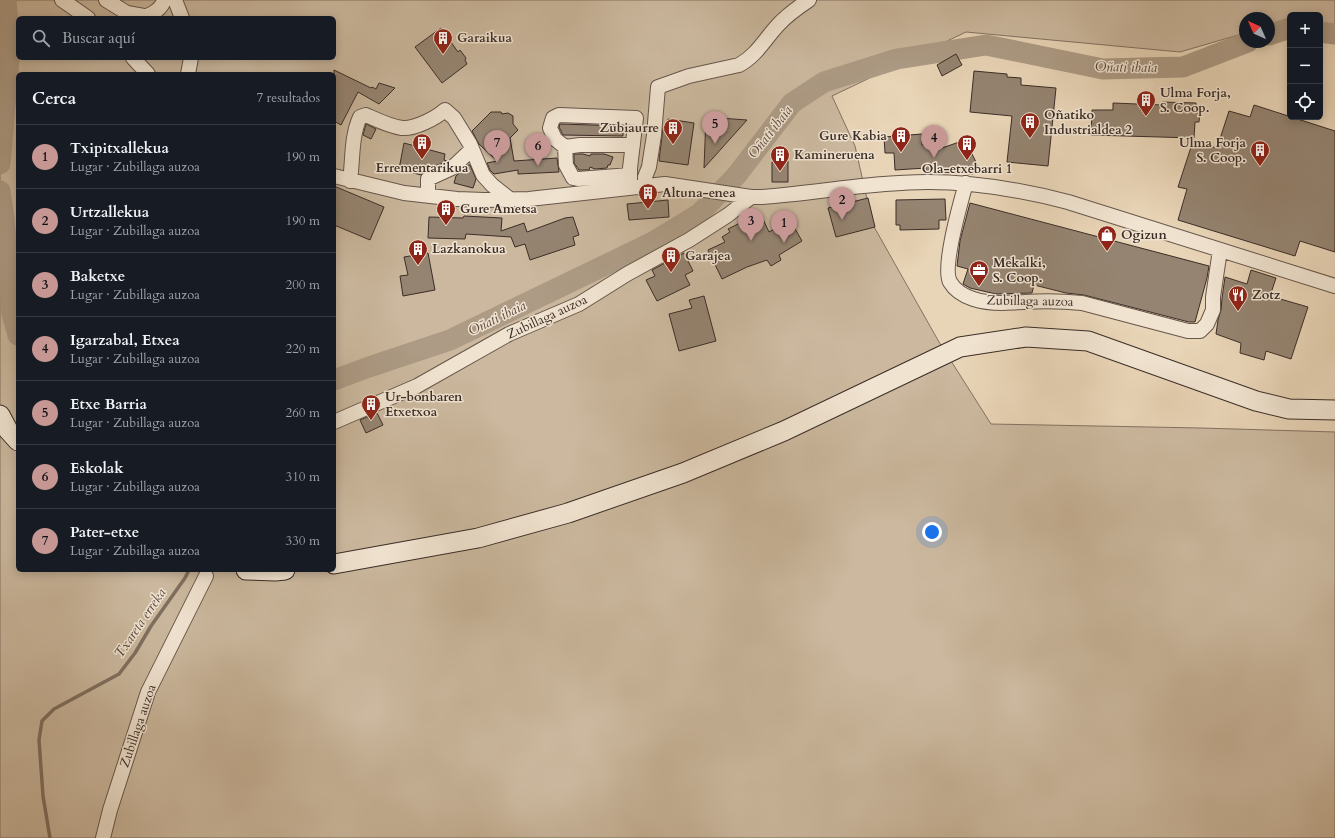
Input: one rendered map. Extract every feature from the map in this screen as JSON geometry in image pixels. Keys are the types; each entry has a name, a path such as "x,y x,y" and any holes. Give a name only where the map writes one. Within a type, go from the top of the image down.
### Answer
{"main road":[{"path":"336,564 478,538 568,513 682,472 784,431 960,347 1018,338 1026,337 1088,341 1256,401 1289,409 1335,410"},
{"path":"0,415 8,430 16,439"}],"street":[{"path":"62,0 85,16"},
{"path":"106,0 127,13 145,16"},
{"path":"151,16 163,5 164,0"},
{"path":"175,0 181,16"},
{"path":"645,185 645,177 649,167 653,143 658,86 689,76 739,65 745,62 759,49 784,19 795,9 809,0"},
{"path":"135,60 146,72"},
{"path":"350,181 354,136 360,117 366,115 393,126 404,128 427,122 445,110 454,118 472,149 483,175 492,185 511,200"},
{"path":"630,181 632,145 636,118 559,115 553,118 550,128 555,139 565,147 580,145 632,145"},
{"path":"565,147 566,165 573,178 630,181 645,185 665,184 751,197 793,195 898,183 927,182 987,185 1056,199 1335,286"},
{"path":"428,190 428,178 452,168 472,149"},
{"path":"336,177 404,193 477,200 511,200 630,181"},
{"name":"Zubillaga auzoa","path":"966,183 953,236 948,267 950,281 959,293 973,300 1002,303 1044,301 1082,303 1188,331 1200,331 1207,324 1213,310 1213,297 1220,250"},
{"name":"Zubillaga auzoa","path":"336,421 417,386 509,334 579,304 627,274 689,240 728,215 751,197"},
{"name":"Zubillaga auzoa","path":"103,838 110,810 148,692 206,576"}],"shaded area":[{"path":"0,0 1335,0 1335,31 1323,25 1323,12 1287,12 1287,22 1275,25 1275,12 1239,12 1239,35 1180,52 966,32 832,96 855,146 873,225 939,342 991,424 1335,432 1335,838 0,838"}],"building":[{"name":"Garaikua","path":"441,28 458,52 460,50 466,58 465,60 467,64 442,83 415,47"},
{"path":"956,54 962,65 942,76 937,65"},
{"path":"334,70 371,88 376,89 379,83 395,88 379,104 358,92 341,125 336,122 336,72 334,72"},
{"name":"Oñatiko Industrialdea 2","path":"974,71 1007,74 1007,77 1021,78 1021,85 1056,88 1048,166 1007,162 1012,116 970,112"},
{"name":"Ulma Forja, S. Coop.","path":"1162,102 1196,103 1196,113 1200,113 1199,122 1195,122 1194,138 1091,135 1092,110 1113,110 1113,103 1162,105"},
{"name":"Ulma Forja S. Coop.","path":"1254,105 1287,116 1287,120 1301,120 1335,131 1335,252 1300,241 1295,256 1178,220 1187,189 1178,187 1193,141 1217,148 1229,111 1250,117"},
{"path":"491,112 501,112 502,114 508,113 513,116 513,124 518,130 510,138 514,161 557,158 559,172 518,174 518,170 494,174 490,170 487,163 497,161 479,144 472,131"},
{"path":"706,117 747,120 704,168"},
{"name":"Zubiaurre","path":"668,119 694,123 688,165 659,161 663,128 667,129"},
{"path":"366,124 376,129 371,139 363,135"},
{"path":"560,124 623,126 623,136 563,135 559,127"},
{"path":"922,134 922,145 942,144 942,148 962,141 967,155 972,154 978,166 973,174 942,172 926,173 926,168 895,170 894,153 885,153 884,137"},
{"name":"Errementarikua","path":"404,143 445,154 444,160 447,161 433,167 427,166 426,171 421,175 399,169"},
{"path":"574,154 590,156 591,154 604,154 613,157 607,168 595,169 590,167 589,170 579,170 574,163"},
{"name":"Kamineruena","path":"788,161 788,182 772,182 772,162"},
{"path":"468,165 470,165 476,179 473,188 454,183 456,176"},
{"path":"336,187 384,207 370,240 336,226"},
{"path":"868,198 875,227 836,237 828,208"},
{"path":"945,199 946,220 939,220 939,229 900,230 900,225 896,225 896,200"},
{"name":"Altuna-enea","path":"668,200 669,217 629,220 627,204"},
{"path":"970,203 1209,266 1195,322 1189,322 1084,295 1066,293 1034,285 1032,293 996,294 970,288 963,284 968,269 957,266 960,241"},
{"path":"760,213 769,232 790,220 802,241 779,255 781,260 771,266 767,260 747,267 722,279 708,250 725,242 722,237 730,232 728,229"},
{"path":"464,216 502,218 501,231 524,223 527,232 565,218 573,217 579,235 573,237 575,245 530,260 525,244 515,247 511,237 466,234 465,239 428,238 429,217 463,218"},
{"name":"Lazkanokua","path":"428,253 435,290 403,296 400,276 408,275 404,257"},
{"name":"Garajea","path":"684,253 693,271 685,275 690,285 657,301 646,280 655,276 652,270"},
{"path":"1251,270 1276,278 1270,296 1308,307 1291,359 1266,351 1264,360 1240,353 1241,343 1216,334 1225,277 1247,284"},
{"path":"704,296 716,341 679,351 669,314 692,308 689,300"},
{"name":"Ur-bonbaren Etxetxoa","path":"377,413 383,425 366,433 360,420"}],"waterway":[{"name":"Oñati ibaia","path":"0,164 10,48 6,0"},
{"name":"Oñati ibaia","path":"1275,33 1287,29"},
{"name":"Oñati ibaia","path":"1323,32 1335,34"},
{"name":"Oñati ibaia","path":"336,379 450,340 653,242 699,214 736,176 792,103 824,82 897,59 986,45 1103,69 1183,67 1239,45"},
{"name":"Oñati ibaia","path":"0,191 4,218 12,314 16,328"},
{"name":"Txareta erreka","path":"50,838 43,796 39,740 42,721 54,709 119,674 135,653 151,626 188,572"}],"place":[{"name":"Garaikua","path":"443,55"},
{"name":"Ulma Forja, S. Coop.","path":"1146,117"},
{"name":"Oñatiko Industrialdea 2","path":"1030,139"},
{"name":"Etxe Barria","path":"715,144"},
{"name":"Zubiaurre","path":"673,145"},
{"name":"Gure Kabia","path":"901,153"},
{"name":"Igarzabal, Etxea","path":"934,158"},
{"name":"Errementarikua","path":"422,160"},
{"name":"Ola-etxebarri 1","path":"967,161"},
{"name":"Pater-etxe","path":"497,163"},
{"name":"Eskolak","path":"538,166"},
{"name":"Ulma Forja S. Coop.","path":"1260,167"},
{"name":"Kamineruena","path":"780,172"},
{"name":"Altuna-enea","path":"648,210"},
{"name":"Urtzallekua","path":"842,220"},
{"name":"Gure Ametsa","path":"446,226"},
{"name":"Baketxe","path":"751,241"},
{"name":"Txipitxallekua","path":"784,243"},
{"name":"Ogizun","path":"1107,252"},
{"name":"Lazkanokua","path":"418,266"},
{"name":"Garajea","path":"671,273"},
{"name":"Mekalki, S. Coop.","path":"979,287"},
{"name":"Zotz","path":"1238,312"},
{"name":"Ur-bonbaren Etxetxoa","path":"371,421"}]}
